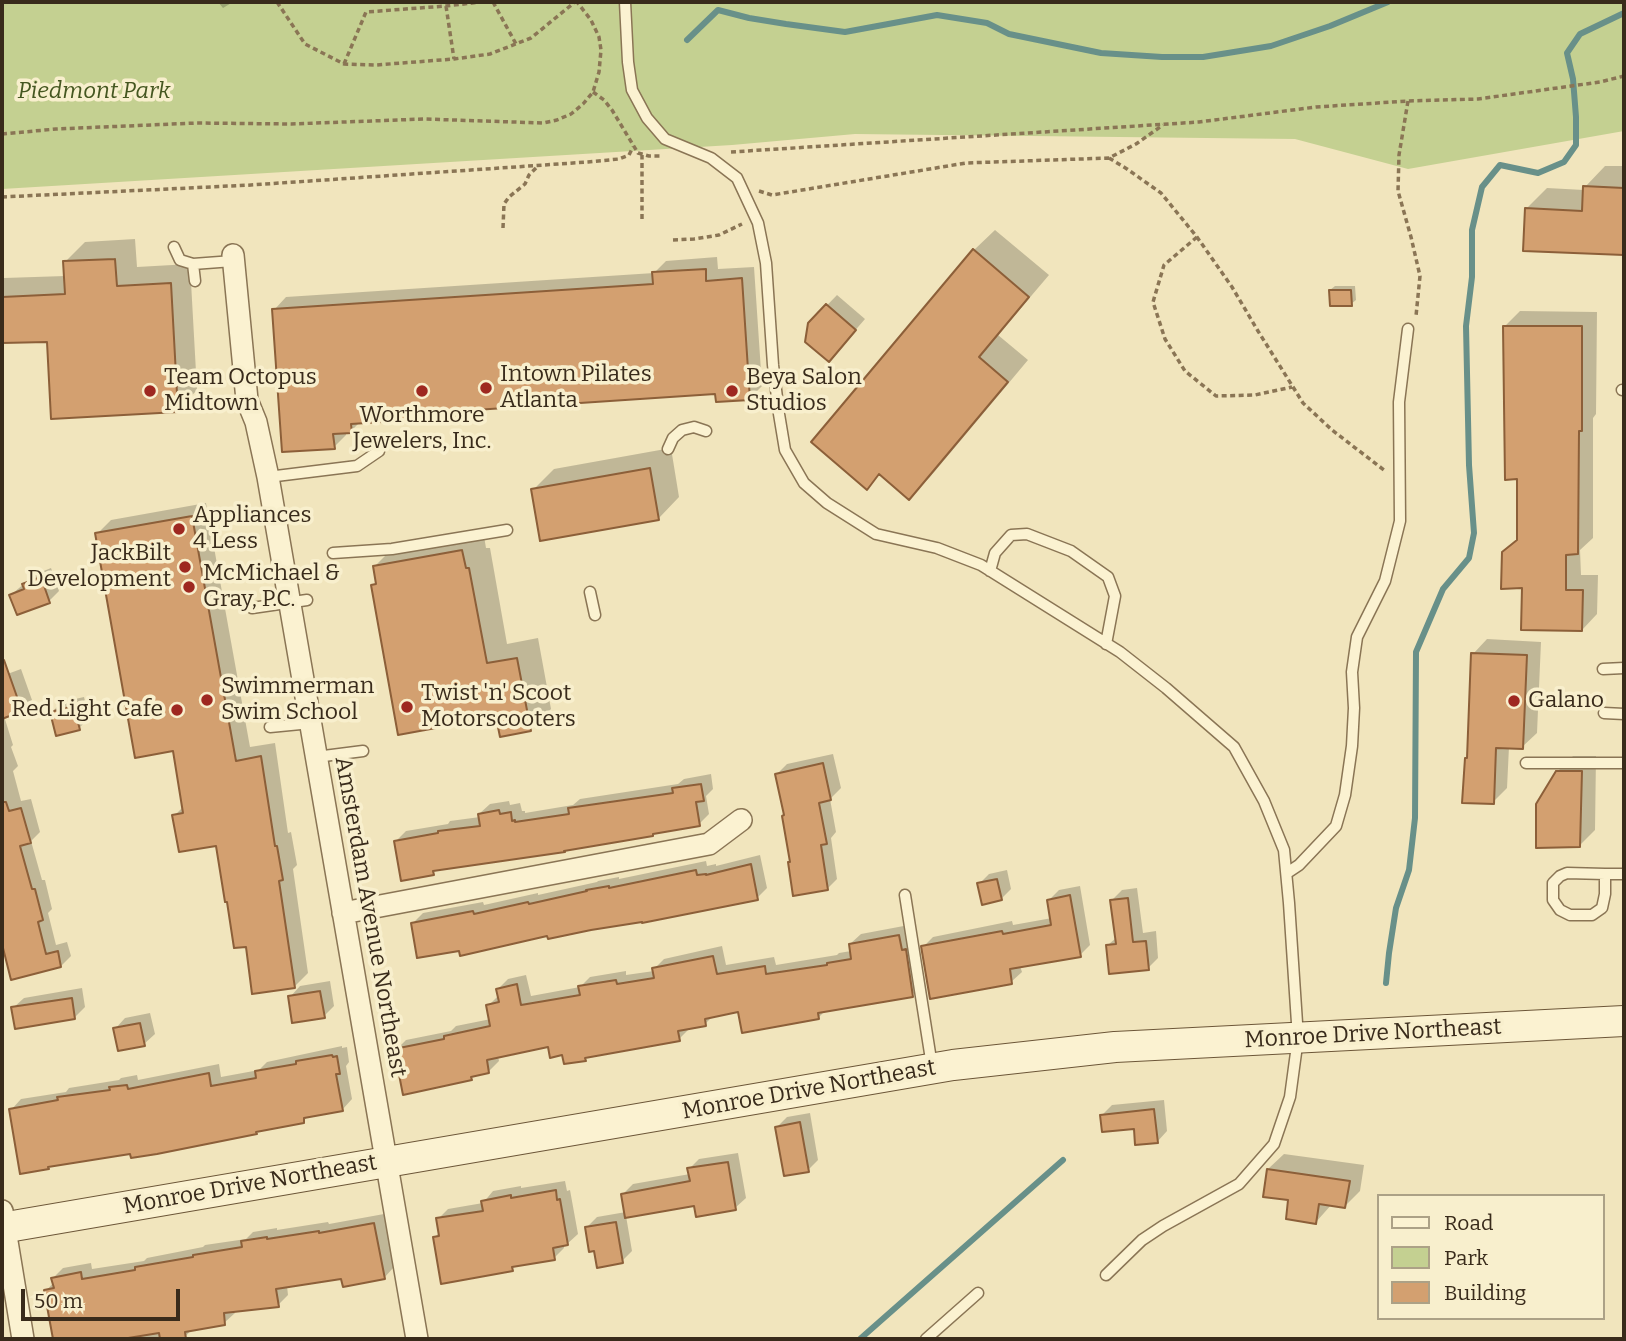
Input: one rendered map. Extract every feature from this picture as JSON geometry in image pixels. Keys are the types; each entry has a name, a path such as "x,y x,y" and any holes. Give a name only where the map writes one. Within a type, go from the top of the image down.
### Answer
{"main road":[{"name":"Monroe Drive Northeast","path":"3,1222 933,1069 1115,1048 1624,1021"}],"street":[{"name":"Amsterdam Avenue Northeast","path":"233,258 247,400 256,422 298,601 310,723 417,1339"},
{"path":"343,913 709,844 741,820"},
{"path":"3,1222 23,1339"}],"lane":[{"path":"625,2 632,90 647,118 666,139 711,158 737,178 758,223 766,263 773,365 785,450 804,483 827,503 876,534 937,548 990,570 1106,643 1166,688 1234,747 1264,801 1284,850 1298,1038 1290,1097 1274,1144 1239,1184 1142,1240 1106,1275"},
{"path":"174,247 180,260 193,264 233,258"},
{"path":"193,264 195,281"},
{"path":"1287,873 1299,865 1336,826 1345,795 1352,746 1352,672 1357,637 1385,581 1400,521 1399,402 1408,329"},
{"path":"668,449 673,438 682,430 694,427 706,430"},
{"path":"268,477 357,466 379,451"},
{"path":"333,553 392,549 508,530"},
{"path":"990,570 995,553 1011,535 1027,534 1071,551 1108,577 1115,596 1106,643"},
{"path":"590,592 596,615"},
{"path":"252,608 298,601"},
{"path":"1603,669 1624,668"},
{"path":"1604,713 1624,714"},
{"path":"270,727 310,723"},
{"path":"316,757 363,751"},
{"path":"1527,763 1624,763"},
{"path":"1605,874 1602,908 1592,915 1570,915 1560,910 1553,900 1553,883 1567,873 1624,874"},
{"path":"905,895 933,1069"},
{"path":"926,1339 978,1293"}],"path":[{"path":"2,134 197,123 291,124 457,119 543,123 571,114 583,104 593,92 599,72 599,37 591,20 576,2 531,38 490,54 454,60 376,65 345,64 305,44 277,2"},
{"path":"345,64 366,12 481,2"},
{"path":"493,2 516,44"},
{"path":"446,6 454,60"},
{"path":"735,152 1199,122 1316,107 1478,99 1624,76"},
{"path":"593,92 612,110 633,147 642,155 657,156"},
{"path":"1408,101 1399,155 1398,191 1420,276 1415,323 1408,329"},
{"path":"743,191 760,191 772,195 966,163 1109,158 1136,144 1164,124"},
{"path":"2,197 251,185 619,159 629,155 633,147"},
{"path":"642,155 642,219"},
{"path":"1109,158 1161,194 1197,237 1232,286 1303,403 1332,430 1399,481"},
{"path":"503,228 504,204 540,165"},
{"path":"673,240 719,235 741,225 750,206"},
{"path":"1197,237 1164,265 1153,302 1165,340 1185,371 1216,396 1255,395 1292,387"}],"green space":[{"name":"Piedmont Park","path":"2,2 1624,2 1624,131 1408,169 1295,139 855,134 732,145 2,189"}],"building":[{"path":"1583,186 1624,188 1624,255 1523,251 1525,208 1582,211"},
{"path":"973,249 1029,297 979,357 1008,382 909,500 879,474 867,490 811,442"},
{"path":"115,259 117,286 171,283 178,412 51,419 47,342 2,343 2,297 65,294 63,261"},
{"path":"706,269 706,281 742,278 750,400 716,402 715,394 475,410 475,416 351,424 352,433 333,434 335,449 282,452 272,309 653,284 652,272"},
{"path":"1329,290 1351,290 1352,306 1330,306"},
{"path":"826,304 856,330 829,362 805,342 808,323"},
{"path":"1503,326 1582,326 1578,554 1566,555 1566,590 1583,590 1582,631 1521,630 1522,588 1501,589 1502,552 1517,540 1517,479 1505,480"},
{"path":"650,468 659,520 540,541 531,489"},
{"path":"192,516 236,761 261,756 283,880 279,881 295,988 252,994 246,947 234,948 216,846 179,852 172,815 183,813 173,751 135,758 95,533"},
{"path":"462,550 466,568 469,568 487,663 517,658 531,731 500,737 496,717 398,735 371,585 376,584 373,566"},
{"path":"41,577 50,603 17,615 9,595 24,589 22,584"},
{"path":"1471,653 1527,655 1523,749 1496,748 1494,804 1462,803 1467,758"},
{"path":"2,660 22,711 2,719"},
{"path":"74,706 80,730 56,736 50,712"},
{"path":"823,763 831,800 819,803 827,844 821,845 828,890 793,896 784,815 775,774"},
{"path":"1556,771 1582,771 1580,847 1536,848 1536,804"},
{"path":"701,784 704,801 696,802 700,826 565,852 433,871 434,875 401,881 394,841 438,831 480,826 478,814 499,810 500,814 511,812 512,821 515,822 569,814 568,808 673,793 672,788"},
{"path":"2,802 6,802 9,811 21,808 31,843 20,846 43,920 38,922 46,954 58,951 61,967 11,980 2,944"},
{"path":"751,864 758,900 642,923 548,939 547,936 460,956 459,951 417,958 411,923 473,911 474,914 528,902 529,904 586,890 609,888 696,870 697,875 706,875"},
{"path":"997,879 1002,900 982,905 977,883"},
{"path":"1070,895 1081,957 1010,969 1012,984 930,999 921,946 1051,925 1047,900"},
{"path":"1128,898 1133,942 1146,941 1149,970 1109,974 1106,945 1116,944 1110,900"},
{"path":"899,935 902,950 906,949 913,997 818,1013 819,1019 742,1033 738,1012 705,1019 706,1026 678,1031 680,1041 585,1058 586,1061 564,1064 562,1055 550,1058 548,1047 487,1060 489,1073 471,1077 472,1080 403,1095 394,1049 490,1026 486,1005 499,1002 496,989 517,984 521,1005 580,995 578,986 654,978 652,968 713,956 717,974 765,966 766,974 851,959 849,944"},
{"path":"320,991 325,1018 292,1023 288,996"},
{"path":"72,998 75,1019 15,1029 11,1007"},
{"path":"140,1023 145,1046 118,1051 113,1028"},
{"path":"337,1056 340,1074 336,1074 343,1111 304,1118 304,1123 256,1132 257,1134 157,1154 131,1158 130,1154 20,1174 9,1109 58,1100 57,1097 110,1090 109,1087 127,1085 128,1089 209,1073 211,1086 256,1078 255,1071"},
{"path":"1154,1109 1158,1143 1135,1145 1134,1129 1102,1132 1100,1115"},
{"path":"800,1122 809,1172 784,1176 775,1127"},
{"path":"728,1162 736,1210 696,1217 694,1206 625,1218 621,1194 690,1181 687,1168"},
{"path":"1267,1169 1350,1181 1345,1208 1319,1204 1316,1224 1286,1219 1288,1200 1263,1197"},
{"path":"556,1190 568,1245 553,1248 555,1260 512,1267 513,1271 441,1284 433,1237 439,1236 436,1218 483,1211 481,1201"},
{"path":"616,1222 623,1263 597,1268 594,1251 589,1252 585,1227"},
{"path":"374,1223 385,1279 343,1287 341,1279 276,1289 279,1307 224,1313 225,1325 185,1332 186,1339 160,1339 159,1333 122,1339 53,1339 44,1290 54,1288 51,1278 81,1272 82,1279 135,1270 135,1267 242,1247 241,1241 319,1233"}],"waterway":[{"path":"687,40 718,10 749,18 845,32 937,15 987,23 1009,34 1101,53 1203,57 1271,46 1388,2"},
{"path":"1386,983 1396,908 1409,870 1415,818 1416,652 1443,589 1469,558 1474,533 1469,465 1466,326 1472,277 1472,230 1482,187 1500,165 1538,173 1564,162 1576,145 1573,79 1567,53 1580,34 1624,13"},
{"path":"860,1339 1063,1160"}],"place":[{"name":"Intown Pilates Atlanta","path":"486,388"},
{"name":"Team Octopus Midtown","path":"150,391"},
{"name":"Worthmore Jewelers, Inc.","path":"422,391"},
{"name":"Beya Salon Studios","path":"732,391"},
{"name":"Appliances 4 Less","path":"179,529"},
{"name":"JackBilt Development","path":"185,567"},
{"name":"McMichael & Gray, P.C.","path":"189,587"},
{"name":"Swimmerman Swim School","path":"207,700"},
{"name":"Galano","path":"1514,701"},
{"name":"Twist 'n' Scoot Motorscooters","path":"407,707"},
{"name":"Red Light Cafe","path":"177,710"}]}
